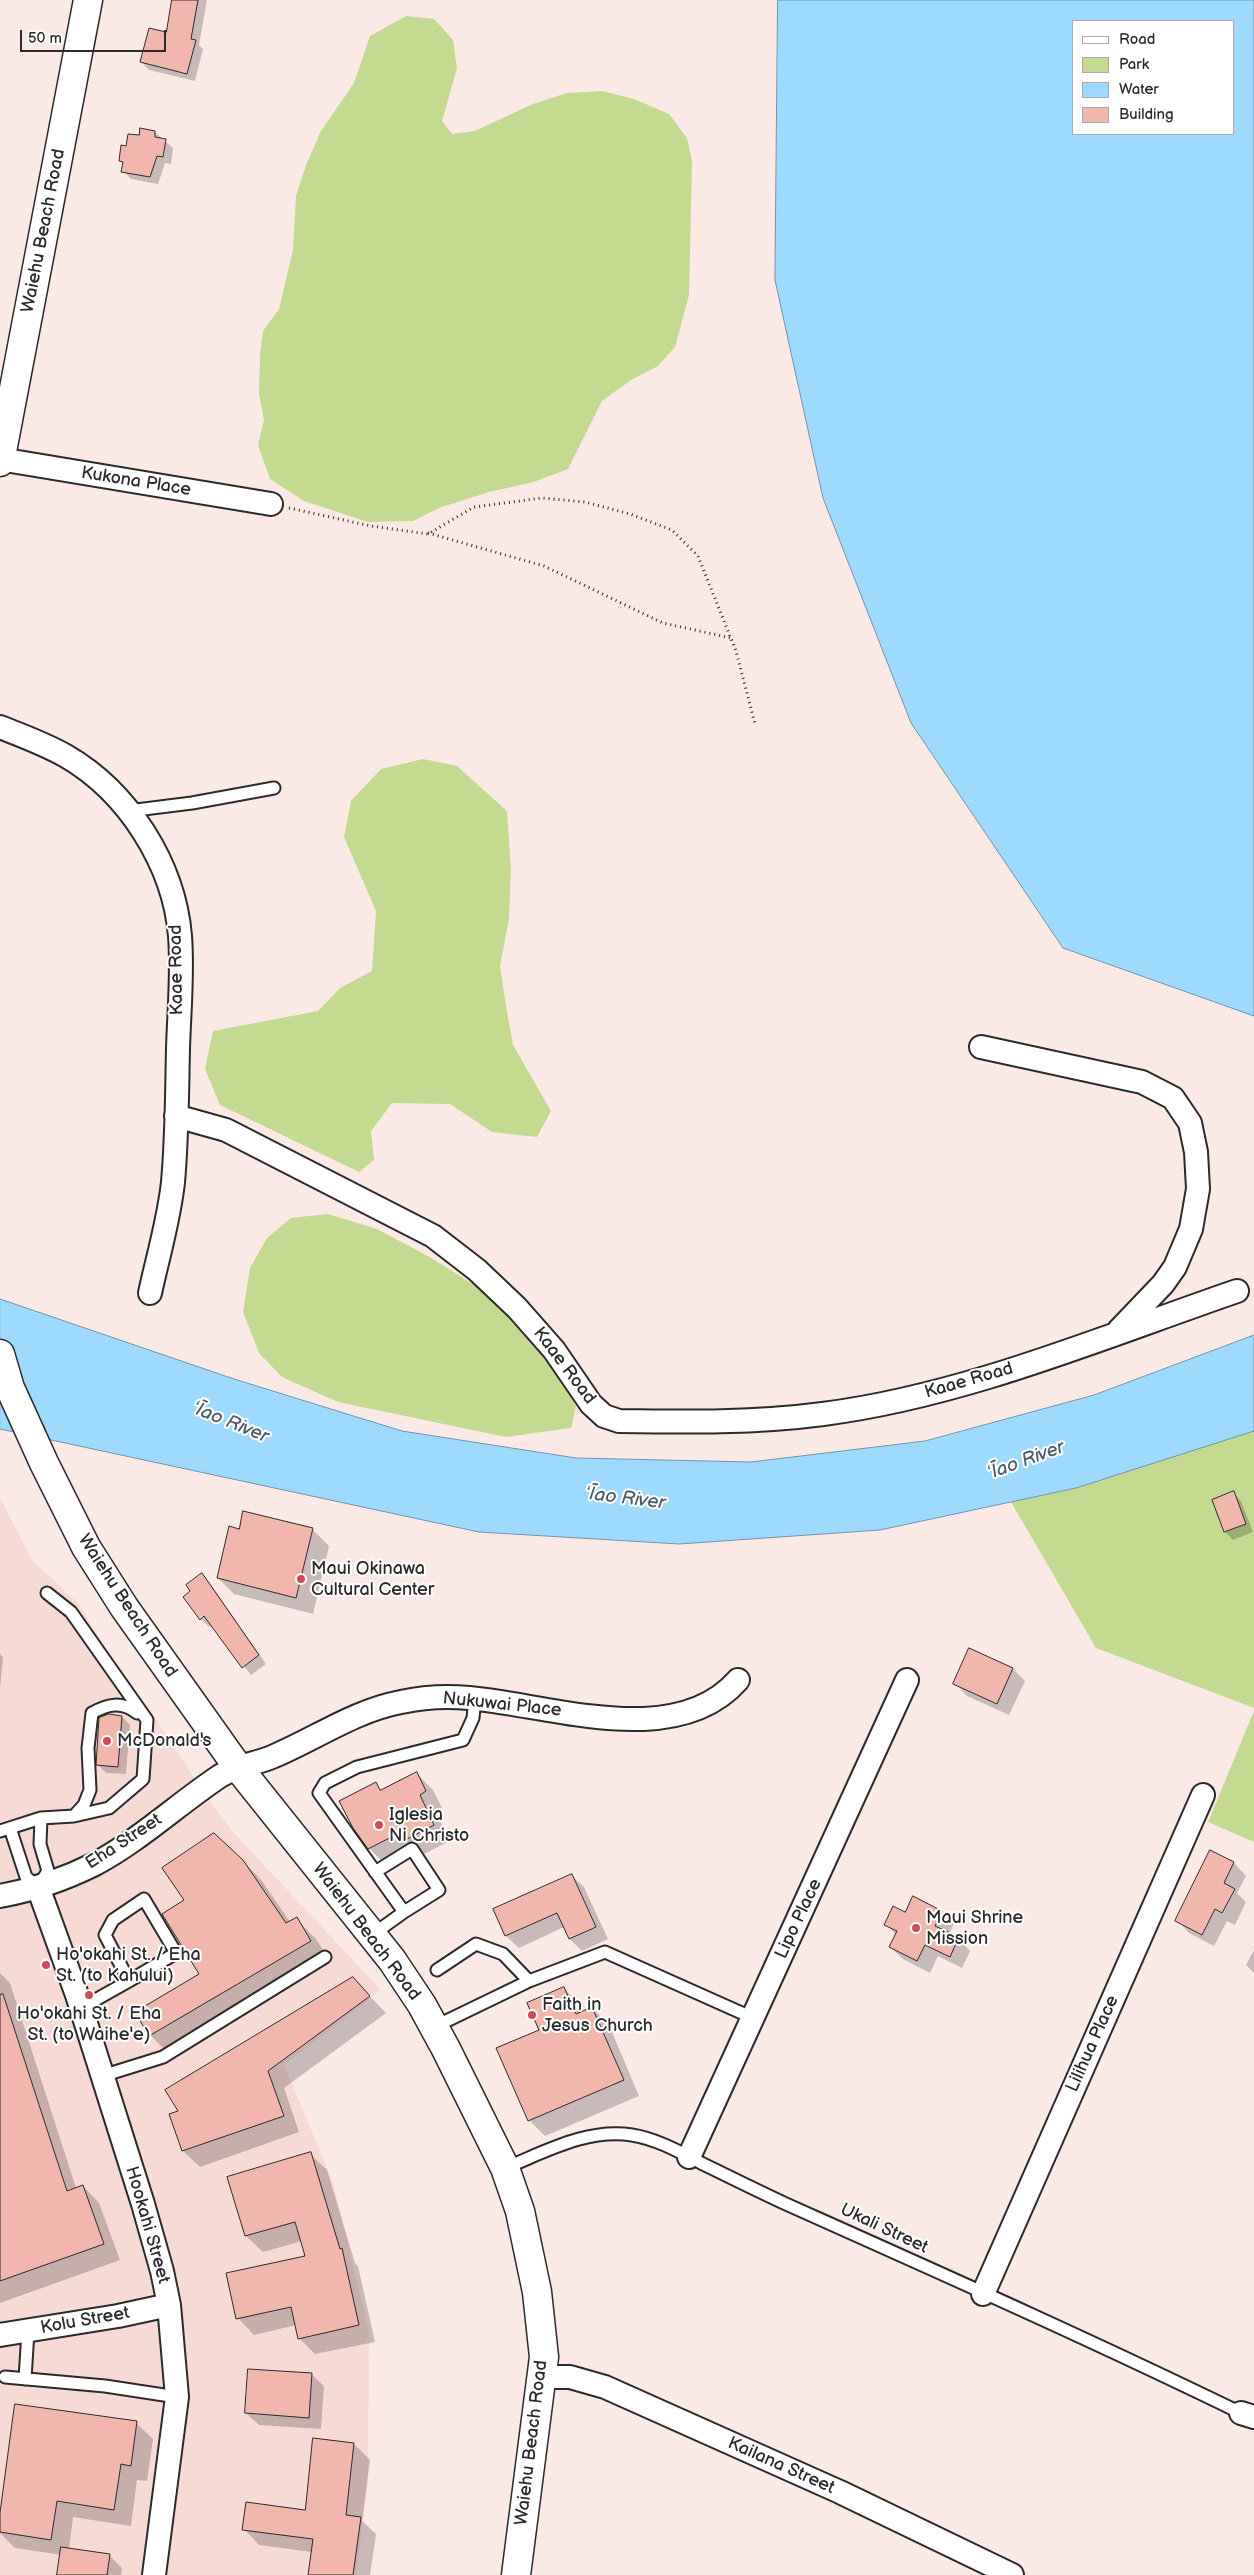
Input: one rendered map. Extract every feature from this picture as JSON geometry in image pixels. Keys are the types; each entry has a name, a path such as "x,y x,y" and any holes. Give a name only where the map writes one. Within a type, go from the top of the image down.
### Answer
{"street":[{"name":"Waiehu Beach Road","path":"0,461 88,0"},
{"name":"Kukona Place","path":"0,461 271,504"},
{"name":"Kaae Road","path":"0,727 43,744 67,757 103,784 128,810 144,832 164,873 175,907 180,934 173,1181 168,1218 150,1293"},
{"name":"Kaae Road","path":"981,1047 1142,1082 1173,1098 1190,1123 1196,1152 1198,1189 1191,1230 1174,1267 1163,1284 1117,1333"},
{"name":"Kaae Road","path":"176,1116 226,1130 433,1236 477,1270 518,1308 554,1350 591,1404 604,1416 619,1421 722,1423 824,1414 925,1394 1023,1365 1237,1291"},
{"name":"Waiehu Beach Road","path":"0,1354 10,1388 44,1463 86,1547 237,1766 392,1960 434,2027 505,2168 520,2211 537,2292 544,2357 543,2377 516,2575"},
{"name":"Nukuwai Place","path":"237,1766 273,1756 310,1739 334,1725 387,1705 442,1697 474,1699 596,1717 630,1719 698,1710 716,1701 738,1680"},
{"name":"Lipo Place","path":"689,2157 907,1680"},
{"name":"Eha Street","path":"0,1896 61,1879 115,1852 237,1766"},
{"name":"Lilihua Place","path":"983,2294 1203,1795"},
{"name":"Hookahi Street","path":"38,1886 81,2008 156,2252 169,2305 177,2397 154,2575"},
{"name":"Kolu Street","path":"0,2335 118,2316 169,2305"},
{"name":"Kailana Street","path":"543,2377 570,2377 605,2387 840,2492 1012,2575"}],"lane":[{"path":"128,810 192,803 274,788"},
{"path":"42,1818 40,1844 48,1871 38,1886 26,1878 5,1830 42,1818 74,1816 109,1808 143,1779 147,1720 71,1612 47,1593"},
{"path":"404,1912 319,1793 325,1783 357,1767 463,1740 473,1718 474,1699"},
{"path":"74,1816 84,1805 90,1790 88,1748 92,1712 107,1705 128,1706 147,1720"},
{"path":"372,1935 438,1890 412,1849 375,1872"},
{"path":"81,2008 129,1981 176,1953 144,1899 113,1920 105,1935 129,1981"},
{"path":"436,1970 476,1944 503,1954 529,1981"},
{"path":"434,2027 529,1981 605,1952 753,2018"},
{"path":"102,2076 163,2057 326,1957"},
{"name":"Ukali Street","path":"505,2168 584,2137 607,2133 632,2135 675,2149 758,2191 1119,2354 1247,2415"},
{"path":"25,2379 28,2331"},
{"path":"5,2377 143,2391 177,2397"}],"path":[{"path":"428,533 474,507 542,498 585,502 630,514 672,530 698,556 731,638 755,724"},
{"path":"271,504 371,526 428,533 544,566 663,623 731,638"}],"shaded area":[{"path":"0,1498 32,1560 79,1604 113,1661 173,1744 202,1791 234,1833 381,1990 284,2065 333,2182 369,2331 368,2484 356,2575 0,2575"}],"green space":[{"path":"406,16 434,19 453,40 457,68 442,121 452,134 475,131 533,104 567,93 602,91 634,99 669,114 687,138 692,161 689,295 675,347 658,366 631,380 602,401 568,469 534,482 489,492 439,508 413,521 368,522 304,501 270,479 258,445 264,420 259,394 260,354 263,331 279,309 293,250 296,196 306,165 321,131 354,83 370,36"},
{"path":"423,759 457,766 507,811 511,869 509,919 500,966 513,1045 551,1111 537,1137 492,1132 450,1104 392,1103 371,1131 374,1160 359,1172 220,1105 205,1069 213,1031 318,1011 340,988 372,971 376,911 344,837 351,801 381,769"},
{"path":"328,1214 377,1229 428,1256 484,1291 530,1329 576,1406 571,1428 506,1437 338,1402 282,1377 259,1353 243,1312 250,1268 267,1238 291,1218"},
{"path":"1254,1431 1254,1708 1096,1648 1011,1502 1076,1488"},
{"path":"1254,1711 1254,1842 1208,1822"}],"water":[{"path":"778,0 1254,0 1254,1016 1063,948 911,723 823,498 775,280"},
{"name":"ʻĪao River","path":"0,1299 234,1379 402,1431 576,1458 751,1462 925,1441 1094,1395 1254,1335 1254,1431 1076,1488 880,1530 679,1544 479,1532 0,1429"}],"building":[{"path":"172,0 198,0 191,39 196,40 187,74 140,62 149,28 166,32"},
{"path":"140,128 155,131 155,137 166,139 163,157 157,156 150,177 121,172 123,162 119,161 121,145 126,146 128,134 139,135"},
{"path":"1234,1491 1246,1524 1224,1532 1212,1500"},
{"path":"243,1511 313,1528 296,1598 217,1578 229,1526 239,1529"},
{"path":"202,1573 259,1655 242,1668 204,1616 200,1620 183,1597 190,1591 186,1585"},
{"path":"969,1648 1013,1668 997,1704 953,1684"},
{"name":"McDonald's","path":"109,1714 122,1716 118,1767 96,1765 99,1718"},
{"path":"417,1772 426,1791 420,1795 434,1825 407,1839 403,1831 368,1849 353,1828 339,1801 376,1782 380,1790"},
{"path":"214,1833 243,1860 286,1923 297,1917 311,1941 149,2036 135,2012 199,1974 162,1914 184,1900 162,1868"},
{"path":"1210,1850 1234,1862 1224,1883 1235,1889 1222,1913 1215,1909 1202,1935 1175,1921"},
{"path":"572,1874 596,1927 569,1939 557,1913 505,1936 493,1909"},
{"name":"Maui Shrine Mission","path":"913,1896 942,1911 935,1926 959,1937 950,1957 925,1945 917,1961 889,1947 897,1931 884,1925 893,1906 905,1912"},
{"path":"353,1977 370,1996 268,2071 284,2116 182,2151 169,2114 178,2111 165,2090"},
{"path":"564,1987 576,2014 592,2007 624,2080 528,2121 496,2048 539,2030 527,2003"},
{"path":"3,1994 67,2191 83,2185 104,2244 0,2281 0,1995"},
{"path":"311,2152 340,2249 342,2248 359,2325 298,2339 291,2307 236,2319 226,2273 305,2256 295,2222 245,2236 227,2177"},
{"path":"248,2369 312,2373 309,2418 245,2413"},
{"path":"15,2404 137,2421 131,2466 121,2464 114,2510 57,2501 51,2540 0,2532 0,2513"},
{"path":"313,2438 354,2443 346,2515 361,2517 353,2575 308,2575 313,2539 242,2530 246,2502 305,2510"},
{"path":"61,2547 110,2554 107,2575 57,2575"}],"place":[{"name":"Maui Okinawa Cultural Center","path":"301,1579"},
{"name":"McDonald's","path":"107,1741"},
{"name":"Iglesia Ni Christo","path":"379,1825"},
{"name":"Maui Shrine Mission","path":"916,1928"},
{"name":"Ho'okahi St. / Eha St. (to Kahului)","path":"46,1965"},
{"name":"Ho'okahi St. / Eha St. (to Waihe'e)","path":"89,1995"},
{"name":"Faith in Jesus Church","path":"532,2015"}]}
